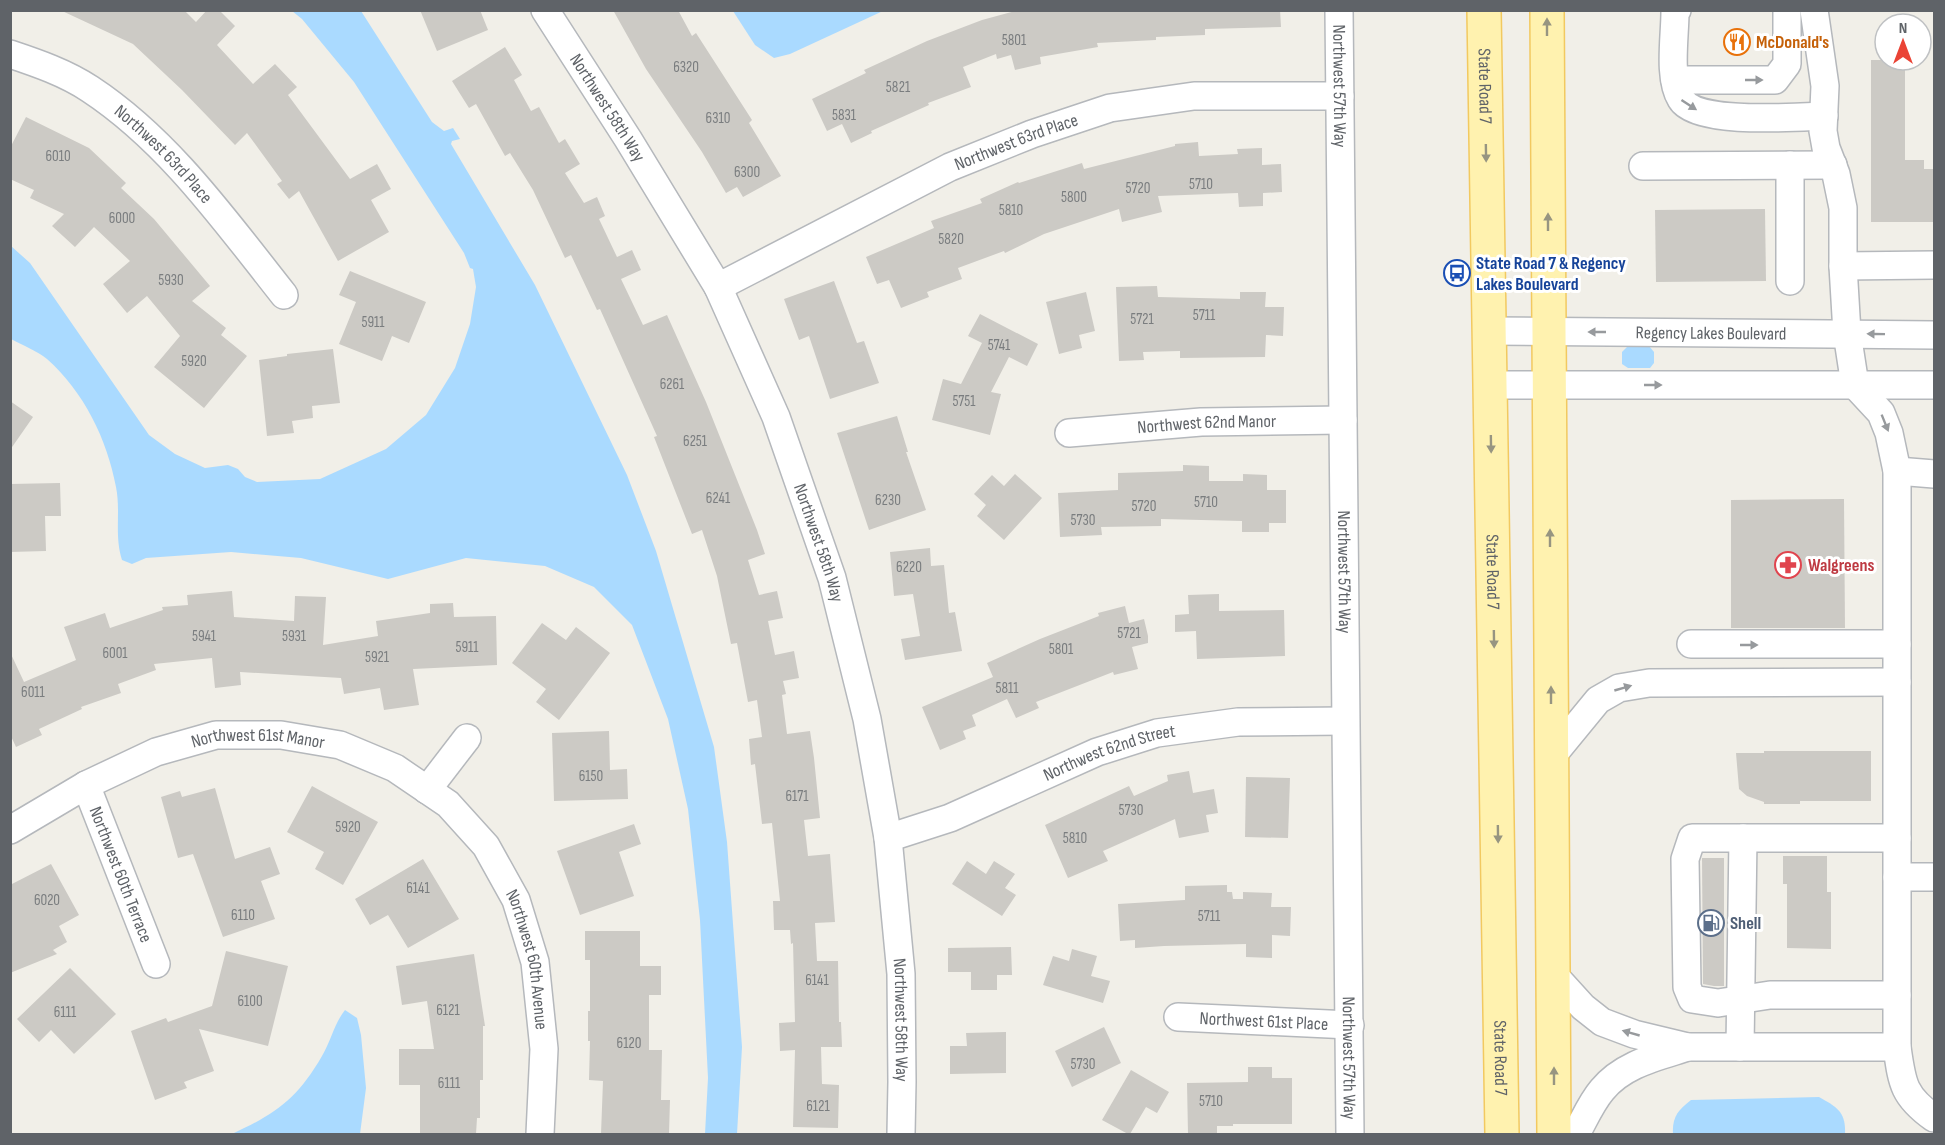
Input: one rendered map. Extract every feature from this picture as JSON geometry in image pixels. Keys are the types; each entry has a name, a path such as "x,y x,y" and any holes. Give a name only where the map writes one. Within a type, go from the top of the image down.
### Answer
{"main road":[{"name":"State Road 7","path":"1484,10 1502,1134"},
{"path":"1547,10 1554,1134"}],"street":[{"name":"Northwest 58th Way","path":"545,10 628,139 718,287 776,417 832,578 867,719 888,838 901,974 901,1134"},
{"name":"Northwest 57th Way","path":"1339,10 1350,1134"},
{"path":"1677,10 1675,12 1675,80 1681,101 1694,109 1729,118 1824,116"},
{"path":"1675,80 1775,80 1787,64 1787,10"},
{"path":"1814,10 1825,86 1823,131 1843,208 1843,266 1847,333 1855,385 1881,413 1889,433 1897,471 1897,1047 1901,1078 1909,1095 1919,1107 1935,1118"},
{"name":"Northwest 63rd Place","path":"10,54 40,64 89,88 139,127 183,170 284,295"},
{"name":"Northwest 63rd Place","path":"718,287 950,167 1032,134 1110,108 1194,96 1340,96"},
{"path":"1790,165 1790,281"},
{"path":"1643,166 1833,165"},
{"path":"1843,266 1935,265"},
{"name":"Regency Lakes Boulevard","path":"1489,331 1935,335"},
{"path":"1490,385 1935,384"},
{"name":"Northwest 62nd Manor","path":"1069,433 1201,422 1343,420"},
{"path":"1897,471 1935,474"},
{"path":"1691,644 1897,644"},
{"path":"1552,756 1598,700 1619,688 1648,683 1691,682 1897,682"},
{"name":"Northwest 62nd Street","path":"888,838 950,818 1097,752 1157,733 1238,722 1345,721"},
{"name":"Northwest 61st Manor","path":"86,785 156,752 216,735 281,735 340,745 395,768 438,797"},
{"path":"438,797 467,738"},
{"path":"10,830 86,785"},
{"name":"Northwest 60th Terrace","path":"86,785 156,964"},
{"name":"Northwest 60th Avenue","path":"438,797 486,846 516,900 536,962 544,1049 540,1134"},
{"path":"1897,838 1692,838 1685,859 1687,987 1692,999 1718,1003 1770,995 1897,995"},
{"path":"1740,1047 1743,838"},
{"path":"1897,878 1935,877"},
{"path":"1553,974 1583,1007 1602,1022 1634,1034 1688,1047 1897,1047"},
{"name":"Northwest 61st Place","path":"1178,1017 1350,1024"},
{"path":"1576,1134 1602,1090 1623,1071 1642,1062 1688,1047"}],"water":[{"path":"292,11 361,11 432,122 444,131 453,128 460,139 452,141 451,144 535,285 627,475 656,551 714,747 727,842 742,1047 737,1134 705,1134 708,1078 700,920 688,809 668,719 632,625 594,587 545,566 466,558 388,579 301,558 231,552 146,558 132,564 122,560 118,542 116,487 107,451 92,417 72,386 47,359 11,339 11,246 30,263 149,435 175,454 205,468 228,465 257,482 320,479 386,449 426,415 455,368 470,324 476,287 473,269 470,268 464,253 354,82 302,19"},
{"path":"733,11 883,11 790,54 774,58 755,45"},
{"path":"1628,346 1649,346 1654,352 1654,363 1650,368 1628,368 1622,364 1622,352"},
{"path":"345,1010 357,1018 361,1035 366,1088 360,1134 232,1134 262,1119 294,1094 313,1071"},
{"path":"1819,1097 1831,1104 1842,1115 1845,1134 1673,1134 1677,1114 1691,1100"}],"building":[{"path":"60,10 184,10 196,22 207,10 219,10 235,26 217,45 253,84 275,64 297,87 288,95 350,179 377,164 391,189 371,200 389,232 338,261 299,191 289,199 277,184 282,181 247,133 235,145 133,44"},
{"path":"420,10 480,10 488,30 437,51"},
{"path":"613,10 678,10 692,36 696,33 752,120 749,123 781,176 743,197 737,187 726,193 702,152 646,69"},
{"path":"1019,10 1280,10 1281,27 1205,29 1205,35 1097,43 1098,47 1040,57 1041,64 1015,70 1011,55 997,59 996,54 963,67 971,87 928,103 929,105 871,131 872,133 851,143 842,124 827,131 812,99 866,73 864,70 927,41 982,20"},
{"path":"505,47 522,75 514,80 531,111 539,107 559,143 565,139 580,164 565,173 584,203 597,197 605,216 599,219 617,257 632,250 641,270 621,279 643,325 667,315 706,402 765,554 748,560 759,595 777,591 783,618 768,621 775,655 794,651 799,678 783,681 786,694 782,695 787,734 810,731 814,758 820,818 804,820 808,856 830,854 835,922 815,923 817,961 838,961 839,1022 841,1022 842,1047 821,1047 822,1084 839,1085 838,1128 793,1127 795,1050 780,1051 779,1023 795,1022 793,943 791,944 790,930 774,930 773,901 780,901 772,823 762,824 755,764 751,765 749,739 762,737 757,700 748,702 737,643 731,644 717,576 702,530 692,534 654,437 657,436 600,309 597,310 571,255 565,258 533,190 510,153 505,156 476,104 469,108 452,81"},
{"path":"1871,60 1873,60 1873,72 1905,72 1905,160 1924,160 1924,169 1935,169 1935,222 1871,222"},
{"path":"26,117 89,148 126,183 121,188 154,219 210,286 192,301 226,328 221,335 247,356 204,408 154,367 180,336 147,296 127,313 103,284 130,261 94,227 75,247 52,226 64,214 30,198 34,190 10,179 10,148"},
{"path":"1198,142 1199,156 1238,154 1237,149 1262,148 1262,165 1281,164 1282,192 1263,193 1263,206 1239,207 1238,193 1158,196 1162,212 1122,222 1119,209 1044,234 1005,253 1004,251 958,268 962,279 927,292 929,297 901,308 889,280 877,284 866,257 934,228 931,221 982,203 980,199 1018,182 1082,163 1084,169 1175,146 1175,144"},
{"path":"1765,209 1766,281 1656,282 1655,210"},
{"path":"350,271 426,302 409,343 392,336 382,361 339,344 356,302 339,295"},
{"path":"834,281 857,343 864,341 879,383 830,399 809,336 799,340 784,299"},
{"path":"1157,286 1158,297 1240,299 1240,292 1266,292 1265,307 1284,307 1283,336 1266,335 1265,357 1180,358 1180,351 1143,352 1144,360 1119,361 1116,287"},
{"path":"1086,292 1095,331 1079,335 1082,348 1059,354 1046,302"},
{"path":"980,314 1038,344 1027,366 1009,357 991,392 1001,394 990,435 932,420 943,379 961,384 982,343 968,336"},
{"path":"333,349 340,403 312,406 313,418 292,421 294,433 267,436 259,360 287,356 287,354"},
{"path":"10,401 33,417 10,450"},
{"path":"897,416 908,452 906,452 926,510 869,530 837,433"},
{"path":"1183,465 1209,466 1209,481 1243,481 1243,474 1267,475 1267,490 1286,490 1286,523 1269,523 1269,532 1242,532 1242,521 1161,519 1161,526 1101,527 1102,535 1060,537 1058,493 1118,490 1118,473 1183,471"},
{"path":"1015,474 1042,498 1004,540 977,516 986,505 974,494 992,475 1004,486"},
{"path":"60,483 61,516 45,516 46,551 10,552 10,484"},
{"name":"Walgreens","path":"1844,499 1845,628 1731,628 1731,500"},
{"path":"930,548 931,566 944,565 949,613 955,612 962,651 905,660 901,639 920,636 913,594 894,596 890,552"},
{"path":"232,591 234,617 294,621 295,596 326,597 323,645 378,636 376,621 430,613 430,604 453,603 454,617 496,616 497,665 413,669 419,705 384,710 380,688 344,694 341,678 240,672 241,685 215,688 212,658 154,664 156,670 118,684 121,693 81,707 82,709 39,729 42,735 16,747 10,734 10,652 24,682 76,660 64,627 105,613 110,628 163,610 162,607 188,605 187,595"},
{"path":"1219,594 1219,611 1284,610 1285,656 1197,659 1196,631 1175,632 1175,615 1189,614 1188,595"},
{"path":"1125,606 1129,623 1144,619 1148,636 1148,643 1132,647 1138,669 1114,675 1113,672 1036,702 1039,708 1016,718 1007,699 972,715 976,726 963,731 966,739 940,750 922,707 993,677 987,663 1099,616 1098,613"},
{"path":"542,623 566,640 576,627 610,653 559,720 536,702 546,689 512,663"},
{"path":"609,731 610,770 627,769 628,799 554,801 552,733"},
{"path":"1764,751 1871,751 1871,801 1800,801 1800,804 1764,804 1764,802 1747,796 1739,789 1736,753 1764,753"},
{"path":"1189,771 1193,793 1214,789 1218,813 1206,815 1209,832 1179,838 1175,819 1103,851 1108,861 1068,878 1045,825 1129,786 1134,796 1168,781 1167,775"},
{"path":"1246,777 1290,778 1288,838 1245,837"},
{"path":"312,786 378,822 343,885 315,869 324,852 287,832"},
{"path":"215,788 235,859 270,847 280,874 261,881 275,919 223,937 193,854 178,858 161,797 180,791 182,797"},
{"path":"634,824 641,844 619,852 634,896 580,915 557,851"},
{"path":"1783,856 1827,856 1827,892 1831,892 1831,949 1787,948 1787,884 1783,884"},
{"path":"1702,858 1724,858 1724,986 1703,984"},
{"path":"423,859 459,919 408,948 388,915 370,925 355,899"},
{"path":"967,861 986,874 994,861 1015,874 1005,888 1016,895 1002,916 952,884"},
{"path":"51,864 79,915 59,926 67,942 53,950 57,954 10,973 10,885"},
{"path":"1227,885 1227,892 1232,892 1233,899 1243,899 1243,892 1272,893 1271,907 1291,907 1290,936 1272,935 1272,958 1246,957 1246,944 1135,948 1135,940 1120,941 1118,904 1185,900 1185,886"},
{"path":"585,931 640,931 640,966 661,966 661,995 649,995 649,1050 662,1050 661,1100 670,1100 669,1134 601,1134 603,1081 589,1080 590,960 585,960"},
{"path":"1011,947 1012,975 997,975 997,990 971,990 971,972 948,972 948,948"},
{"path":"1072,949 1097,956 1091,976 1110,981 1103,1003 1043,985 1053,956 1069,961"},
{"path":"226,951 288,966 268,1046 199,1029 214,1071 184,1082 187,1088 155,1100 131,1031 166,1018 168,1022 212,1006"},
{"path":"474,954 485,1026 483,1026 483,1080 480,1080 480,1118 477,1118 476,1134 420,1134 420,1085 399,1085 399,1049 434,1049 427,1001 402,1005 396,966"},
{"path":"70,968 116,1014 74,1054 51,1030 39,1042 17,1019"},
{"path":"1104,1027 1121,1063 1072,1087 1055,1051"},
{"path":"1006,1032 1006,1073 950,1074 950,1046 967,1046 966,1033"},
{"path":"1248,1067 1272,1067 1272,1078 1292,1078 1292,1124 1233,1124 1233,1126 1217,1126 1217,1134 1188,1134 1187,1083 1248,1082"},
{"path":"1131,1070 1169,1092 1157,1113 1146,1107 1128,1134 1102,1120"}],"place":[{"name":"McDonald's","path":"1737,42"},
{"name":"State Road 7 & Regency Lakes Boulevard","path":"1457,273"},
{"name":"Walgreens","path":"1788,565"},
{"name":"Shell","path":"1711,923"}]}
